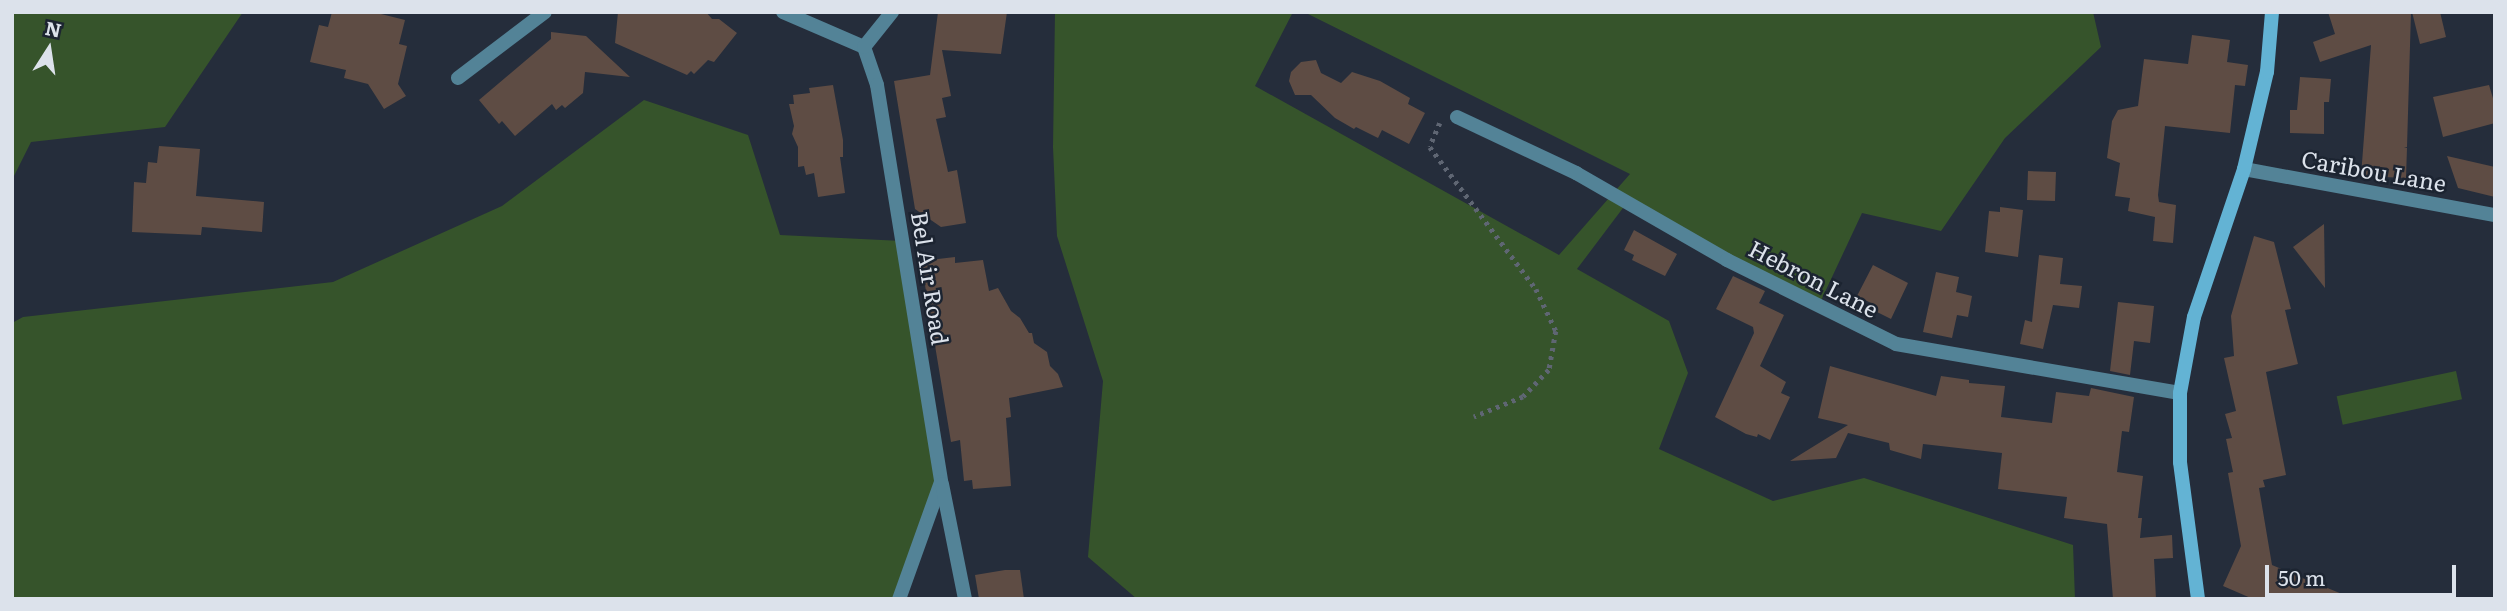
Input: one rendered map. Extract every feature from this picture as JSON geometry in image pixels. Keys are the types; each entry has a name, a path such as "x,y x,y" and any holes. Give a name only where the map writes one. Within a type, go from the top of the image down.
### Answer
{"main road":[{"path":"2198,599 2180,462 2180,393 2194,317 2244,169 2267,72 2272,12"}],"street":[{"path":"458,78 545,12"},
{"path":"783,12 864,47 892,12"},
{"name":"Bel Air Road","path":"864,47 877,85 942,482 899,599"},
{"name":"Hebron Lane","path":"1457,117 1576,173 1727,260 1896,344 2180,393"},
{"name":"Caribou Lane","path":"2244,169 2495,215"},
{"path":"942,482 965,599"}],"path":[{"path":"1457,117 1438,124 1430,147 1536,289 1556,331 1549,370 1523,397 1474,416"}],"green space":[{"path":"12,12 243,12 165,127 31,142 12,180"},
{"path":"1055,12 1293,12 1255,86 1559,255 1630,174 1304,12 2093,12 2101,47 2005,138 1941,231 1862,213 1818,307 1629,200 1577,269 1669,321 1688,373 1659,449 1773,501 1864,478 2073,545 2075,599 1137,599 1088,557 1103,381 1057,236 1053,147"},
{"path":"644,100 748,135 780,235 902,241 941,482 899,599 12,599 12,323 23,317 333,282 502,206"},
{"path":"2456,371 2462,399 2343,425 2337,396"}],"building":[{"path":"332,12 373,12 405,20 399,44 407,46 398,84 406,96 384,109 368,84 344,78 346,70 310,62 319,25 328,27"},
{"path":"618,12 706,12 712,19 719,19 737,33 714,62 708,60 694,74 691,71 687,75 615,43"},
{"path":"938,12 1007,12 1001,54 942,50 951,96 942,98 946,117 936,119 948,172 957,170 966,223 941,227 915,209 894,81 930,75"},
{"path":"2328,12 2411,12 2407,147 2404,147 2407,148 2406,178 2361,176 2371,45 2320,62 2313,42 2335,34"},
{"path":"2412,12 2440,12 2446,37 2420,44"},
{"path":"551,32 586,36 630,77 585,72 583,93 565,108 562,105 556,110 552,104 515,136 502,121 499,124 479,100 551,39"},
{"path":"2192,35 2230,40 2227,62 2248,65 2245,86 2235,85 2230,133 2165,126 2158,195 2159,202 2176,205 2173,243 2153,241 2155,217 2128,211 2130,198 2115,196 2120,163 2107,158 2112,121 2118,110 2138,106 2144,59 2188,64"},
{"path":"1316,60 1321,73 1341,83 1352,72 1380,81 1410,98 1408,104 1425,113 1409,144 1382,130 1378,138 1356,127 1354,129 1335,118 1311,95 1295,95 1289,81 1291,72 1301,62"},
{"path":"2300,77 2331,79 2329,102 2324,102 2324,134 2290,133 2290,110 2297,110"},
{"path":"833,85 843,140 843,157 840,157 845,193 818,197 814,173 806,175 804,166 798,167 798,147 792,134 794,126 789,104 794,104 793,95 810,93 809,88"},
{"path":"2489,85 2495,105 2495,123 2443,137 2433,97"},
{"path":"159,146 200,149 196,196 264,202 262,232 202,227 201,235 132,232 134,182 146,183 148,162 157,163"},
{"path":"2447,156 2495,167 2495,197 2458,188"},
{"path":"2028,171 2056,172 2055,201 2027,200"},
{"path":"2000,207 2023,210 2018,257 1985,252 1989,211 2000,212"},
{"path":"2324,224 2325,288 2293,247"},
{"path":"1634,230 1677,254 1665,276 1632,260 1634,255 1624,250"},
{"path":"2254,236 2274,242 2291,309 2285,310 2298,364 2266,372 2286,475 2263,480 2265,487 2259,488 2272,565 2354,599 2253,599 2223,586 2241,546 2228,473 2233,472 2226,439 2232,438 2225,414 2236,411 2224,358 2234,356 2231,316"},
{"path":"2039,255 2063,258 2060,284 2082,286 2079,308 2053,305 2043,349 2020,344 2025,320 2032,322"},
{"path":"955,257 955,263 983,260 989,291 998,288 1011,311 1020,318 1029,333 1032,333 1034,343 1047,352 1050,366 1058,374 1063,387 1009,398 1011,417 1006,418 1011,486 973,489 972,480 964,481 960,440 951,442 921,261"},
{"path":"1873,265 1908,283 1891,319 1871,309 1873,304 1857,296"},
{"path":"1936,272 1959,277 1956,292 1972,296 1968,317 1957,315 1952,338 1923,332"},
{"path":"1733,276 1765,291 1759,303 1784,315 1760,366 1786,382 1781,393 1790,397 1770,440 1758,434 1757,437 1746,434 1715,417 1754,333 1753,327 1716,309"},
{"path":"2118,302 2154,306 2150,343 2134,341 2130,375 2110,371"},
{"path":"1830,366 1936,396 1941,376 1969,380 1969,383 2005,386 2001,417 2052,423 2056,392 2089,396 2091,388 2134,397 2129,432 2122,431 2117,472 2143,476 2138,518 2142,518 2140,538 2172,535 2173,558 2154,559 2156,599 2113,599 2107,524 2064,518 2067,497 1998,489 2002,453 1923,444 1921,459 1890,450 1889,443 1848,433 1836,458 1790,461 1848,425 1818,418"},
{"path":"1020,570 1024,599 979,599 975,575"}]}
